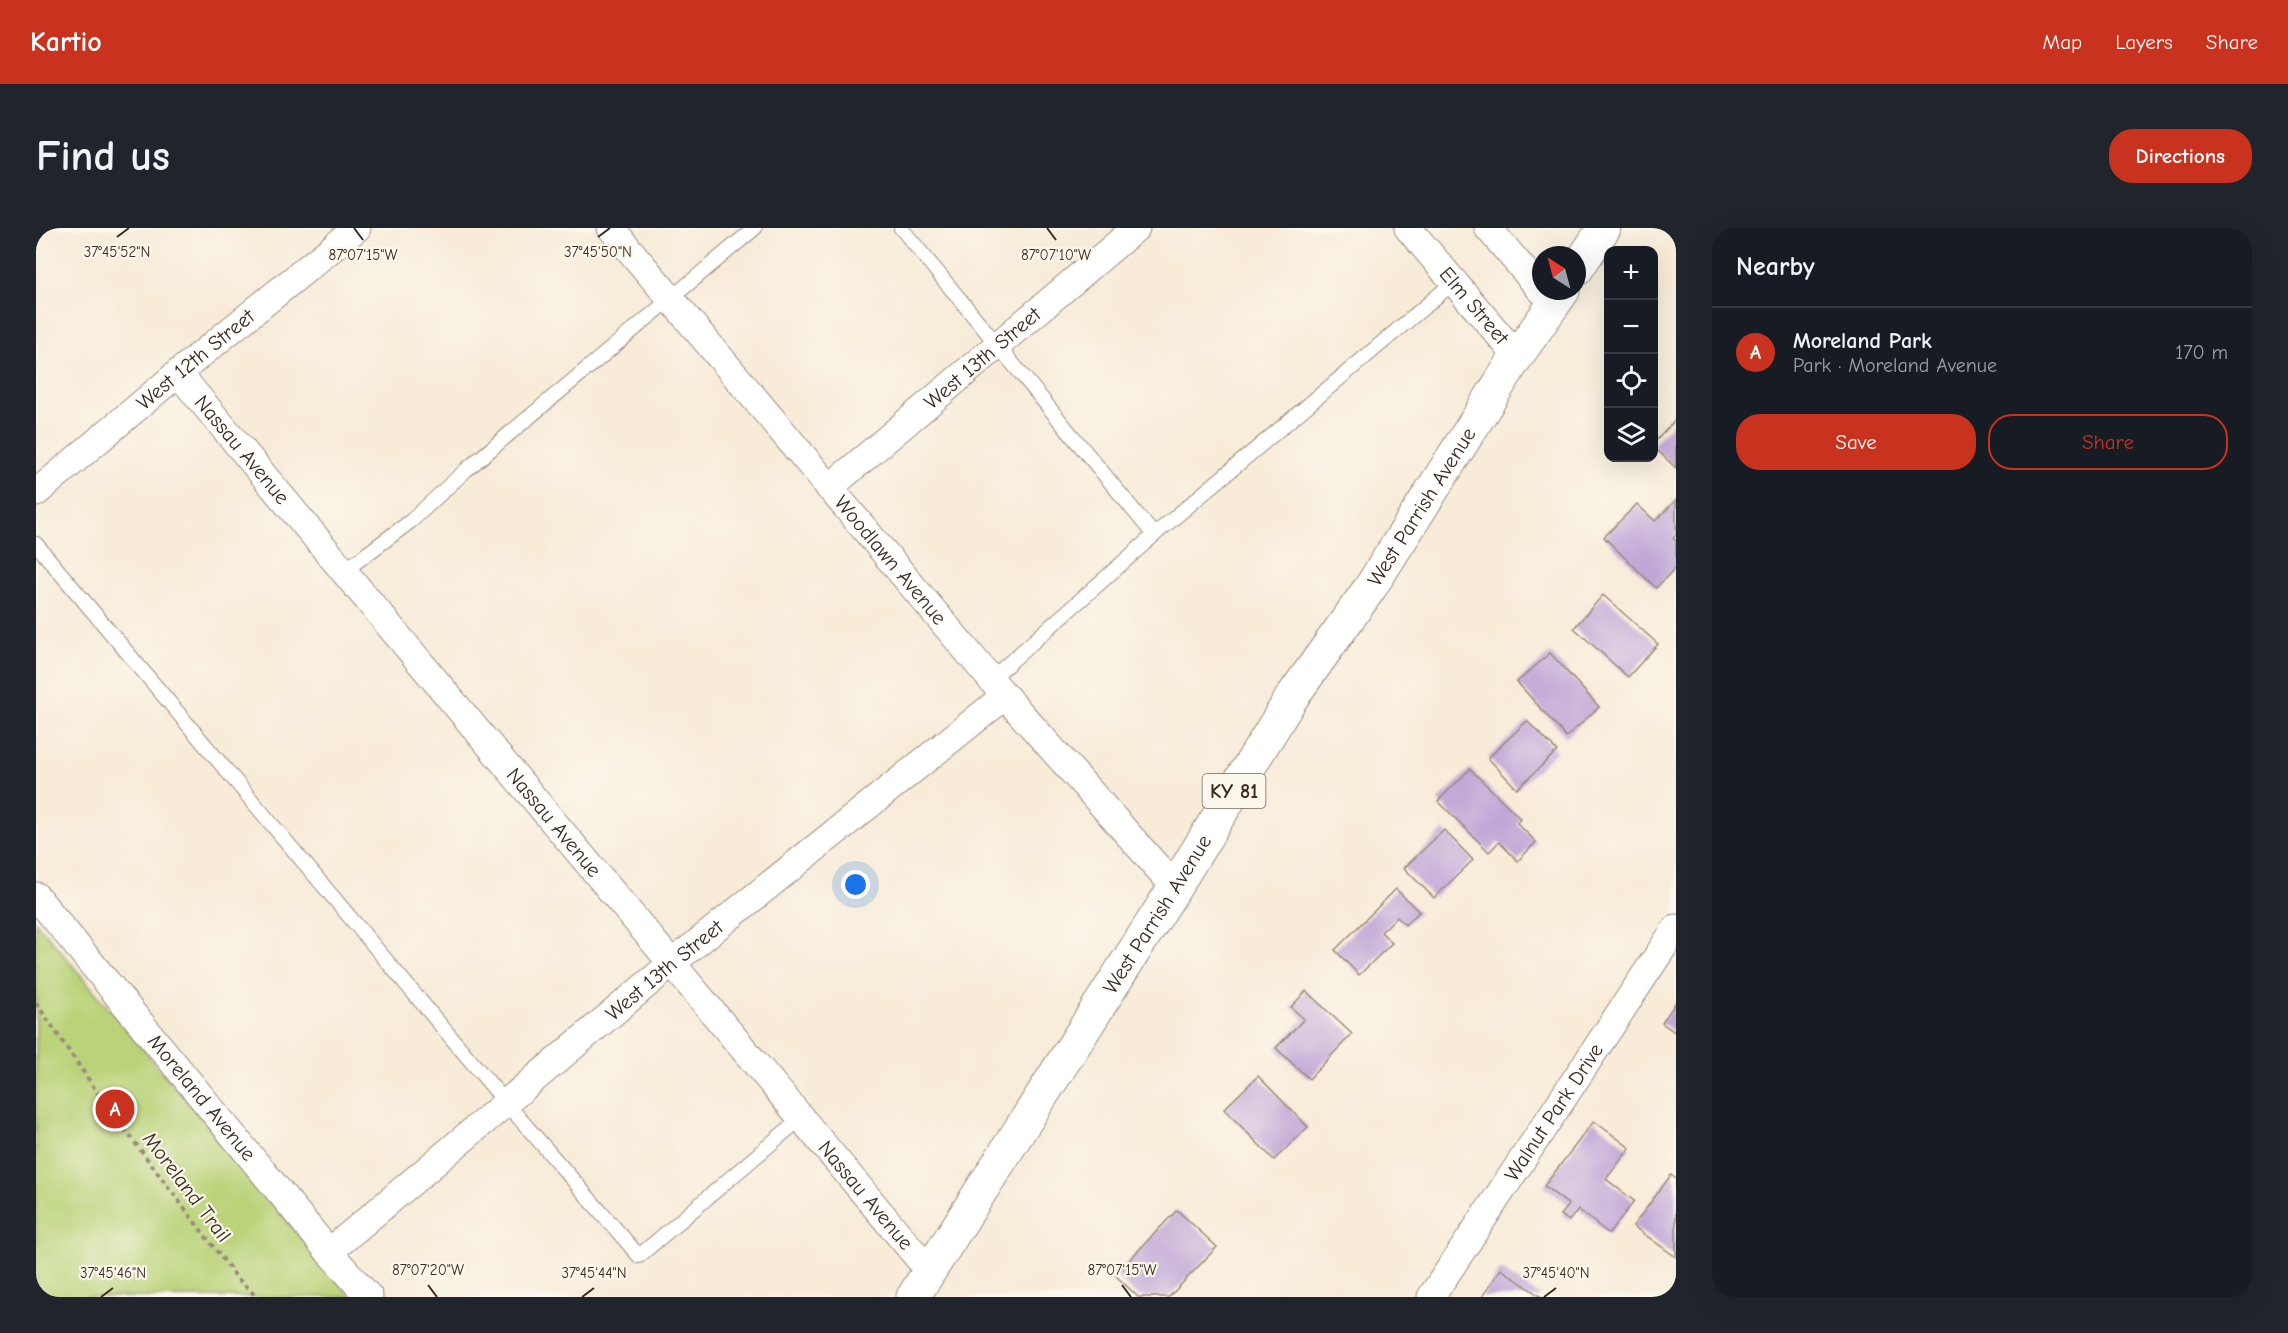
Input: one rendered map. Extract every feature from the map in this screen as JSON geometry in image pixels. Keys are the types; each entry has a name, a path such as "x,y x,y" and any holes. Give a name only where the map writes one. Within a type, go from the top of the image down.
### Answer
{"main road":[{"path":"1586,256 1604,228"},
{"name":"West Parrish Avenue","path":"922,1285 1175,887 1292,697 1370,588 1518,356 1547,300"}],"street":[{"name":"West 12th Street","path":"36,493 178,373 357,228"},
{"name":"Woodlawn Avenue","path":"610,228 998,688 1175,887"},
{"name":"West 13th Street","path":"829,488 1136,228"},
{"name":"Elm Street","path":"1408,228 1518,356"},
{"path":"1488,228 1532,275"},
{"name":"Nassau Avenue","path":"178,373 801,1118 922,1285"},
{"name":"West 13th Street","path":"329,1252 998,688"},
{"name":"Moreland Avenue","path":"36,896 329,1252 369,1297"},
{"name":"Walnut Park Drive","path":"1431,1297 1676,928"}],"lane":[{"path":"344,571 411,521 466,470 755,228"},
{"path":"901,228 1154,535"},
{"path":"998,688 1154,535 1454,282"},
{"path":"36,544 507,1104 639,1256 801,1118"}],"path":[{"name":"Moreland Trail","path":"36,1003 102,1099 237,1278 257,1297"}],"green space":[{"path":"36,922 351,1297 36,1297"}],"building":[{"path":"1676,419 1676,468 1658,451 1658,439"},
{"path":"1676,500 1676,535 1673,538 1676,541 1676,567 1656,588 1604,537 1637,504 1655,521"},
{"path":"1603,595 1658,644 1628,677 1574,628"},
{"path":"1550,653 1599,707 1566,737 1517,682"},
{"path":"1527,721 1557,751 1517,789 1488,758"},
{"path":"1470,769 1521,819 1517,823 1536,842 1518,861 1499,842 1489,852 1438,801"},
{"path":"1444,830 1473,860 1434,898 1404,868"},
{"path":"1396,889 1419,912 1405,925 1397,917 1381,932 1392,943 1359,975 1335,950"},
{"path":"1306,991 1352,1034 1309,1079 1276,1048 1304,1019 1291,1007"},
{"path":"1676,1002 1676,1033 1662,1023"},
{"path":"1258,1076 1308,1127 1274,1160 1224,1109"},
{"path":"1594,1121 1630,1148 1606,1179 1634,1201 1609,1234 1578,1209 1569,1221 1561,1215 1569,1205 1544,1186"},
{"path":"1671,1175 1676,1179 1676,1257 1633,1226"},
{"path":"1177,1210 1217,1247 1169,1297 1138,1297 1115,1275"},
{"path":"1501,1269 1541,1297 1482,1297"}],"place":[{"name":"Moreland Park","path":"115,1109"}]}
